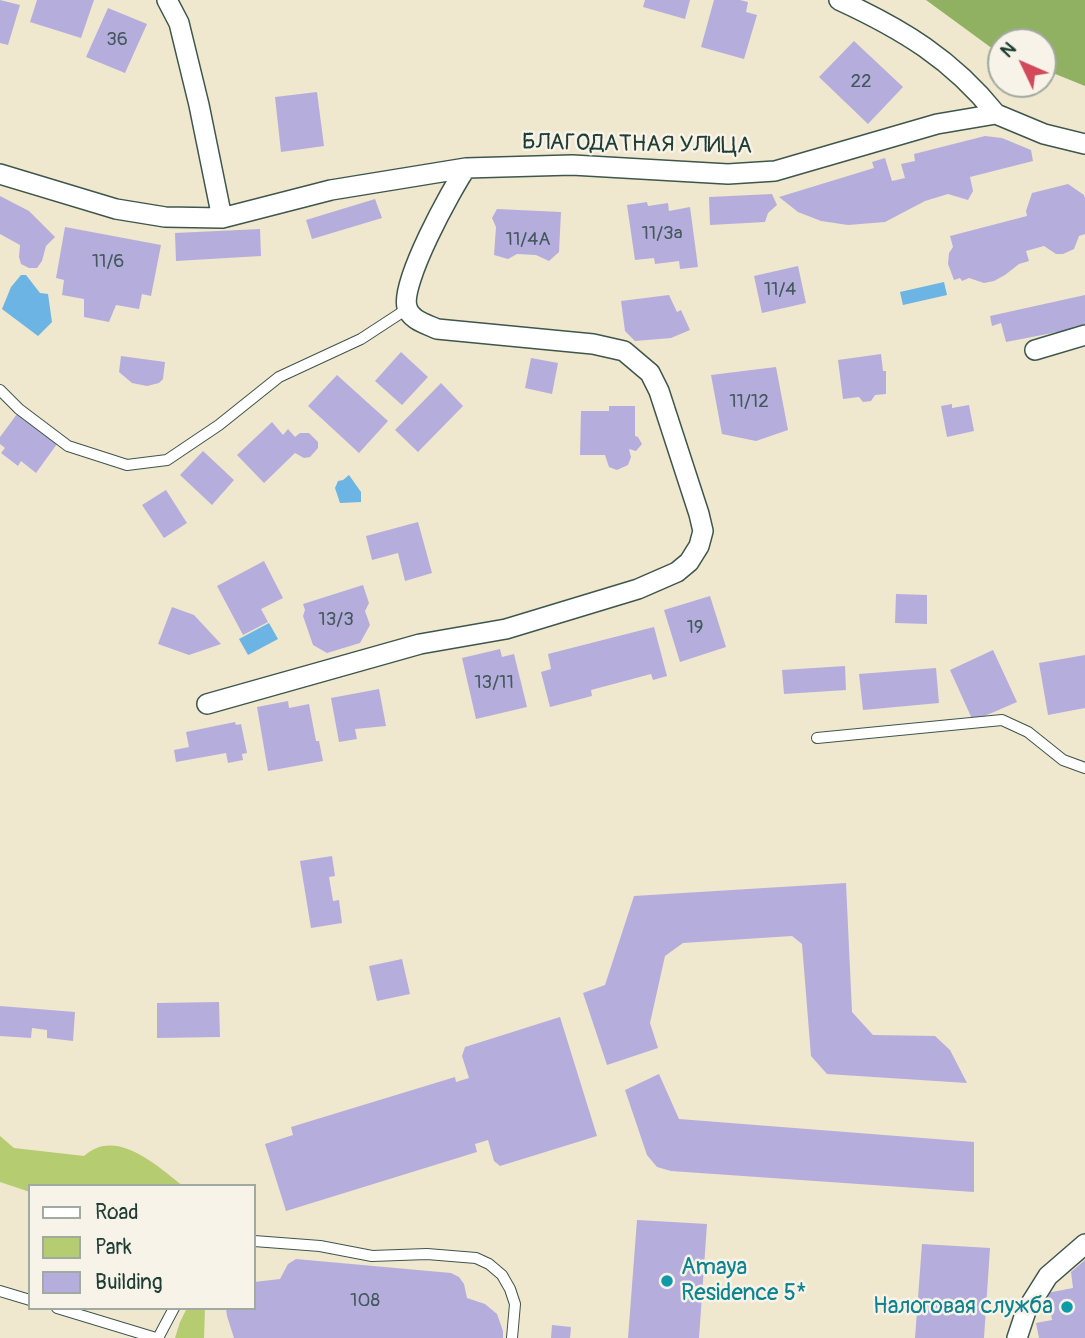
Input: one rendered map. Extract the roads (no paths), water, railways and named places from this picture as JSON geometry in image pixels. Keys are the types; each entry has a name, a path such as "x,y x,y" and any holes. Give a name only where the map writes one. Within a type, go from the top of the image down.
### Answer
{"street":[{"path":"167,0 182,34 222,218"},
{"path":"839,0 930,49 978,91 996,114 1044,134 1085,144"},
{"name":"БЛАГОДАТНАЯ УЛИЦА","path":"0,174 116,209 165,217 222,218 331,190 466,168 572,165 728,174 775,172 937,124 996,114"},
{"path":"207,704 419,644 506,629 638,589 677,572 689,562 699,546 702,531 699,514 659,391 650,373 640,363 624,351 593,344 437,328 418,321 407,309 406,294 413,271 466,168"},
{"path":"1035,350 1085,335"},
{"path":"1017,1338 1026,1311 1048,1276 1085,1244"}],"lane":[{"path":"0,390 19,409 68,446 128,465 166,460 219,425 279,377 361,339 407,309"},
{"path":"817,738 1002,720 1028,732 1063,760 1085,768"},
{"path":"256,1241 320,1246 372,1256 427,1254 475,1258 489,1264 502,1275 510,1289 514,1304 512,1338"},
{"path":"0,1291 28,1299"},
{"path":"64,1310 157,1338 173,1310"}],"water":[{"path":"21,275 26,275 40,293 48,294 52,322 38,336 2,309 11,287"},
{"path":"944,282 947,295 903,305 900,292"},
{"path":"349,475 361,492 361,502 340,503 335,488 338,481"},
{"path":"269,623 278,639 248,655 239,639"}],"place":[{"name":"Amaya Residence 5*","path":"667,1281"},
{"name":"Налоговая служба","path":"1067,1307"}]}
